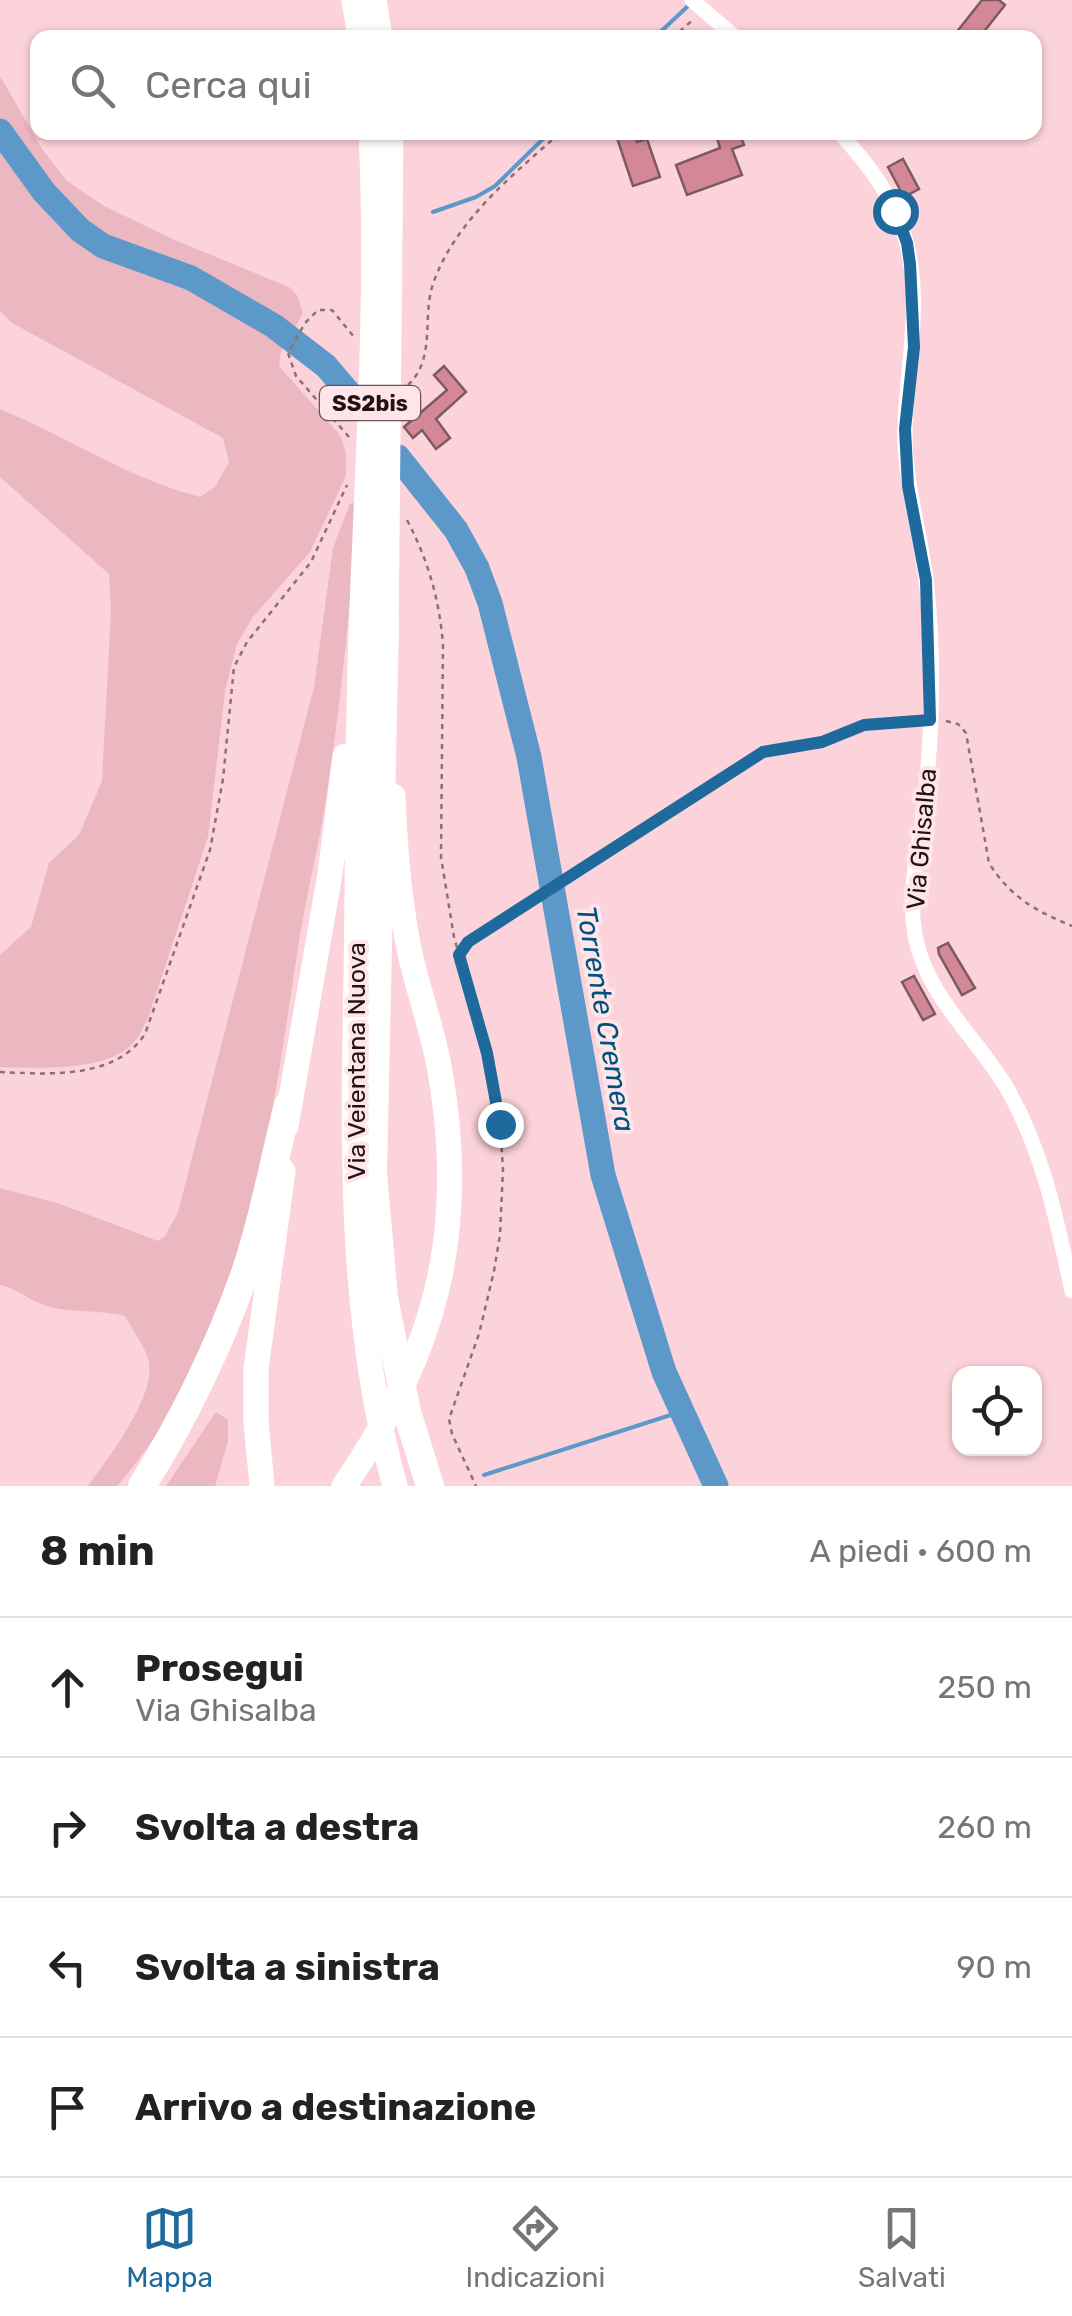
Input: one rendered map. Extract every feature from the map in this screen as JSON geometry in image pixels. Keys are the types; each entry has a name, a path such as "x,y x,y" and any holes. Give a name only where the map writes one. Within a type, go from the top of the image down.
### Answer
{"highway":[{"path":"354,0 359,30"},
{"path":"374,0 379,30"},
{"name":"SS2bis","path":"371,140 382,282 385,515 373,627"},
{"name":"SS2bis","path":"382,282 391,140"},
{"path":"142,1486 183,1420 218,1346 247,1266 288,1104 373,627"},
{"path":"344,1486 400,1395 432,1310 444,1255 452,1164 440,1069 411,956 395,861 373,627"},
{"path":"373,627 374,1185 392,1344 407,1412 430,1486"},
{"name":"Via Veientana Nuova","path":"373,627 354,1094 355,1222 367,1355 395,1486"},
{"path":"262,1486 256,1369 282,1183 288,1104"}],"street":[{"path":"698,5 727,30"},
{"name":"Via Ghisalba","path":"846,140 890,199 907,243 910,264 914,347 905,429 908,486 926,580 930,720 924,810 912,888 916,938 934,985 1005,1086 1029,1132 1050,1190 1072,1292"}],"path":[{"path":"678,30 698,5"},
{"path":"405,388 420,374 432,283 453,244 475,214 552,140"},
{"path":"353,336 332,310 318,310 305,323 288,353 296,376 349,436 353,448"},
{"path":"0,1072 104,1066 131,1052 145,1034 210,850 234,667 256,629 310,562 352,474"},
{"path":"385,515 432,572 440,616 443,676 440,838 459,955 487,1053 500,1124 503,1170 494,1270 479,1334 449,1419 476,1486"},
{"path":"459,955 468,942 544,891 763,752 822,742 864,725 930,720 958,724 966,733 989,863 1000,882 1036,911 1072,926"}],"shaded area":[{"path":"0,76 30,128 30,140 37,140 67,181 104,206 289,287 297,295 303,314 281,351 279,366 340,435 346,453 346,476 310,552 253,617 237,644 225,691 208,837 148,1018 139,1036 119,1054 69,1066 0,1067 0,955 31,927 49,863 79,835 102,781 111,610 109,574 0,477 0,409 124,469 200,497 215,487 229,462 223,438 12,323 0,311"},
{"path":"359,501 343,675 326,799 264,1153 247,1225 225,1295 197,1363 162,1427 117,1486 88,1486 139,1407 149,1373 148,1358 125,1316 54,1308 0,1285 0,1188 57,1203 158,1241 178,1212 314,687 333,548 350,504"},
{"path":"216,1412 228,1420 228,1441 215,1486 166,1486"}],"building":[{"path":"982,0 999,0 1005,5 985,30 958,30"},
{"path":"618,140 647,140 660,177 633,186"},
{"path":"718,140 742,140 744,145 732,149 742,175 687,195 676,165 720,148"},
{"path":"903,159 919,189 904,197 888,167"},
{"path":"444,366 466,392 436,419 450,438 436,449 422,430 413,438 404,427 447,390 434,375"},
{"path":"948,943 975,988 962,995 939,954 938,948"},
{"path":"914,976 935,1014 923,1020 902,982"}],"waterway":[{"path":"662,30 688,6"},
{"name":"Torrente Cremera","path":"0,131 44,192 80,230 103,246 191,278 274,326 326,366 361,407"},
{"path":"433,212 495,186 542,140"},
{"name":"Torrente Cremera","path":"398,457 456,530 490,603 529,757 603,1175 664,1372 716,1486"},
{"path":"484,1475 680,1412"}],"route":[{"path":"500,1124 487,1053 459,955 468,942 763,752 822,742 864,725 930,720 926,580 908,486 905,429 914,347 910,264 895,211"}]}
